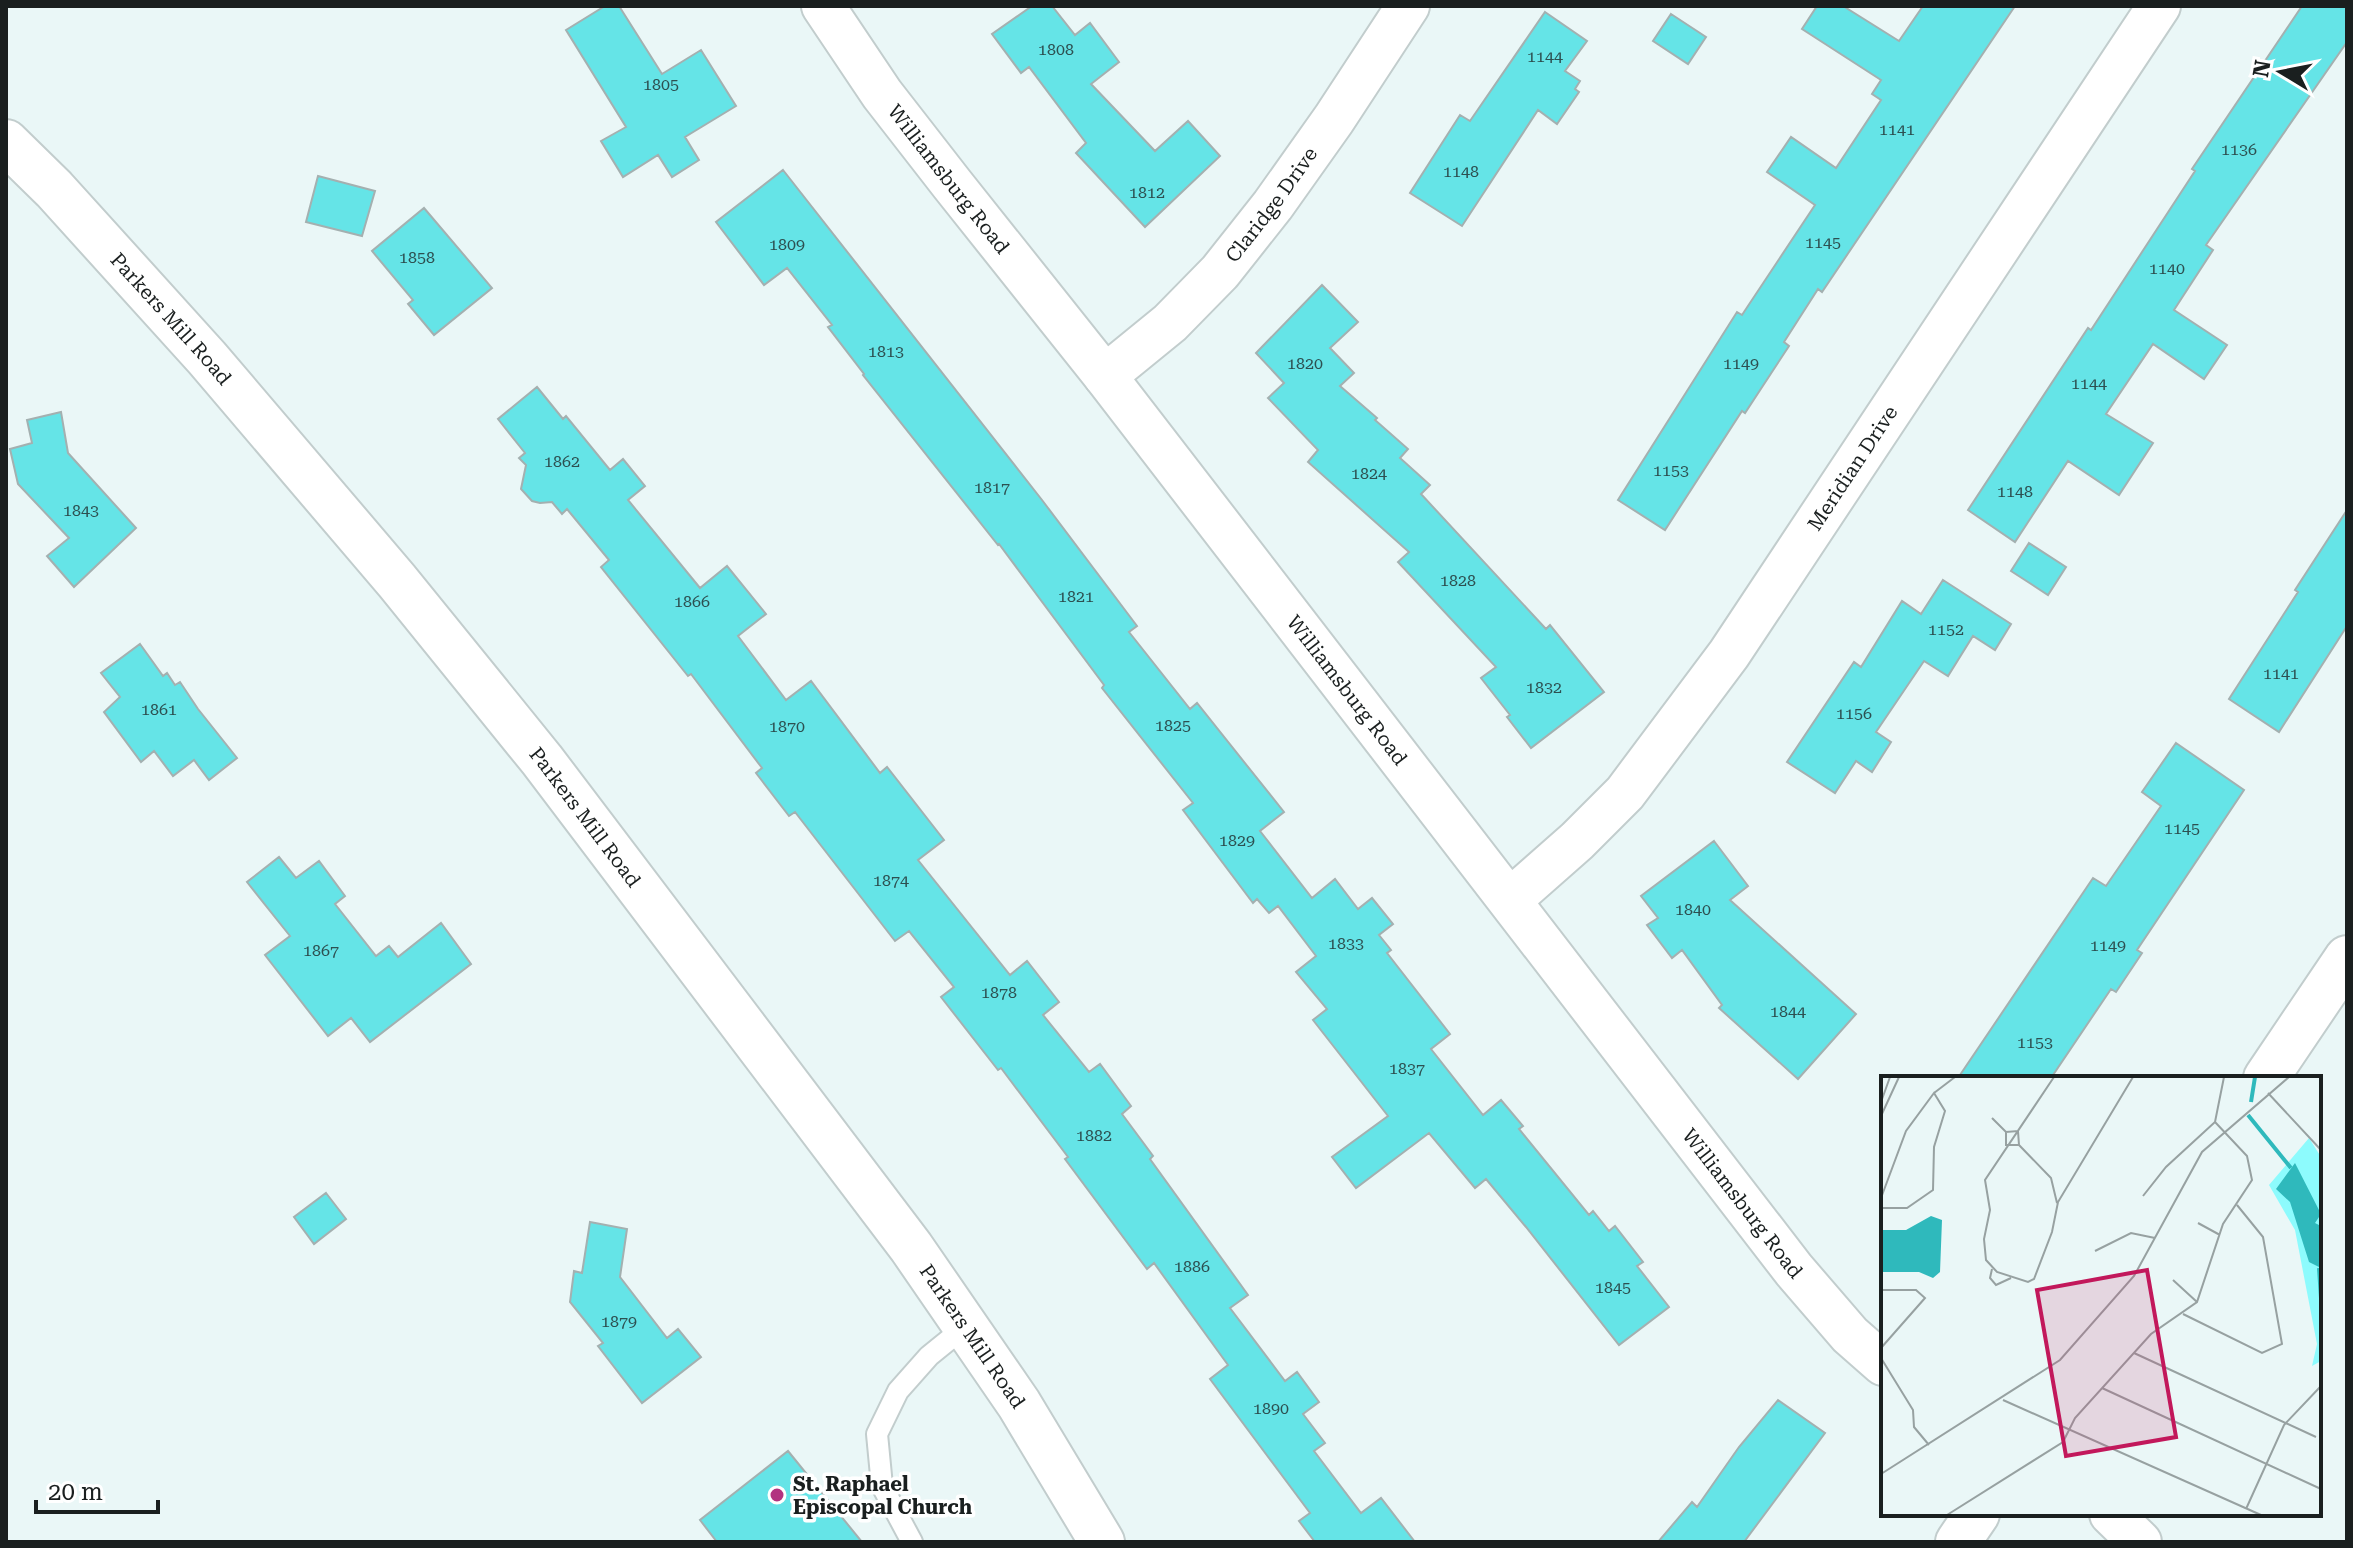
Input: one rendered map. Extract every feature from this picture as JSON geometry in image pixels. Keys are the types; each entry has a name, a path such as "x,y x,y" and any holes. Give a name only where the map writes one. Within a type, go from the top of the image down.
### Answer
{"main road":[{"name":"Parkers Mill Road","path":"6,142 54,189 207,358 397,581 503,712 911,1247 1019,1404 1102,1542"},
{"path":"2267,1076 2347,958"},
{"path":"1958,1542 1976,1516"}],"street":[{"name":"Williamsburg Road","path":"823,6 891,105 1105,376 1794,1270 1850,1335 1881,1362"},
{"name":"Claridge Drive","path":"1105,376 1170,323 1220,272 1282,193 1408,6"},
{"name":"Meridian Drive","path":"1510,900 1577,841 1625,793 1729,654 2159,6"},
{"path":"2113,1516 2140,1542"}],"lane":[{"path":"912,1542 882,1486 877,1434 898,1391 929,1356 966,1326"}],"building":[{"path":"605,6 619,6 662,74 701,50 736,106 685,137 699,160 672,177 658,155 623,177 601,141 626,127 566,30"},
{"path":"1032,6 1052,6 1075,35 1090,23 1119,62 1091,84 1155,151 1188,121 1220,156 1145,227 1076,153 1086,143 1029,67 1021,73 992,34"},
{"path":"1817,6 1843,6 1899,41 1923,6 2015,6 1822,292 1818,289 1784,342 1789,346 1745,413 1742,411 1665,530 1618,500 1737,312 1742,315 1815,205 1767,172 1791,137 1836,168 1881,100 1872,94 1881,80 1802,29"},
{"path":"2302,6 2347,6 2347,42 2206,245 2213,250 2174,310 2227,345 2204,379 2153,344 2106,414 2153,443 2119,495 2068,461 2015,542 1968,510 2088,328 2091,330 2195,171 2192,169"},
{"path":"1545,12 1587,41 1565,71 1580,81 1575,89 1579,92 1557,124 1538,110 1462,226 1410,193 1460,115 1470,121"},
{"path":"1671,14 1706,37 1688,64 1653,41"},
{"path":"783,170 1137,626 1129,632 1190,709 1197,703 1284,812 1260,831 1312,898 1335,879 1358,909 1372,898 1393,924 1379,935 1391,950 1387,953 1450,1034 1431,1049 1483,1115 1501,1100 1523,1126 1519,1129 1589,1215 1593,1211 1609,1231 1615,1226 1643,1262 1637,1266 1669,1307 1619,1345 1486,1179 1475,1188 1429,1133 1356,1188 1332,1157 1388,1116 1313,1020 1327,1009 1296,972 1316,956 1278,906 1269,913 1257,899 1253,903 1183,810 1193,803 1102,688 1104,685 999,544 863,375 828,327 832,325 787,268 764,285 716,222"},
{"path":"318,176 375,191 362,236 306,222"},
{"path":"424,208 492,288 434,335 408,304 413,300 372,251"},
{"path":"1322,285 1358,322 1330,348 1354,373 1340,386 1408,449 1400,458 1430,485 1421,494 1546,629 1550,625 1604,692 1531,748 1481,678 1496,667 1398,562 1409,552 1308,462 1318,450 1268,398 1284,383 1256,353"},
{"path":"537,387 563,419 566,416 610,470 623,459 645,486 628,500 700,588 727,566 766,614 738,636 786,700 811,681 880,773 887,767 944,840 918,860 1010,975 1027,961 1059,1002 1043,1015 1089,1072 1100,1064 1131,1106 1122,1114 1153,1156 1150,1159 1248,1295 1230,1308 1285,1381 1297,1372 1319,1402 1303,1414 1325,1443 1314,1451 1361,1513 1381,1498 1415,1542 1315,1542 1299,1521 1310,1513 1210,1379 1228,1365 1154,1263 1147,1269 1001,1068 998,1070 941,997 954,987 909,931 895,941 795,812 789,816 756,773 762,768 691,674 688,676 601,567 609,560 567,509 562,514 552,502 532,501 521,489 526,465 519,458 525,453 498,419"},
{"path":"61,412 68,453 136,528 74,587 47,556 69,538 18,484 10,449 32,443 27,420"},
{"path":"2347,510 2347,626 2279,732 2229,699"},
{"path":"2029,543 2066,567 2048,595 2011,571"},
{"path":"1943,580 2011,624 1995,650 1973,636 1948,676 1924,661 1876,732 1891,742 1872,772 1856,761 1835,793 1787,762 1854,662 1861,667 1902,601 1921,614"},
{"path":"140,644 163,676 167,673 175,685 180,682 237,758 209,780 194,760 173,776 154,751 141,762 104,712 120,697 101,673"},
{"path":"2176,743 2244,790 2137,950 2142,953 2116,992 2111,989 2052,1076 1959,1076 2093,878 2106,886 2161,806 2142,792"},
{"path":"1714,841 1748,886 1730,900 1856,1014 1798,1079 1719,1008 1722,1005 1682,950 1672,958 1647,925 1658,918 1641,896"},
{"path":"279,857 296,878 319,861 345,896 335,904 376,956 389,946 398,957 441,923 471,964 370,1042 351,1018 328,1036 265,955 290,936 247,882"},
{"path":"326,1193 346,1219 314,1244 294,1217"},
{"path":"590,1222 627,1229 620,1277 667,1338 678,1329 701,1357 642,1403 598,1346 603,1343 570,1302 574,1271 582,1273"},
{"path":"1778,1400 1825,1433 1744,1542 1658,1542 1692,1502 1697,1507 1739,1447"},
{"name":"St. Raphael Episcopal Church","path":"788,1451 862,1542 717,1542 700,1520"}],"place":[{"name":"St. Raphael Episcopal Church","path":"777,1495"}]}
